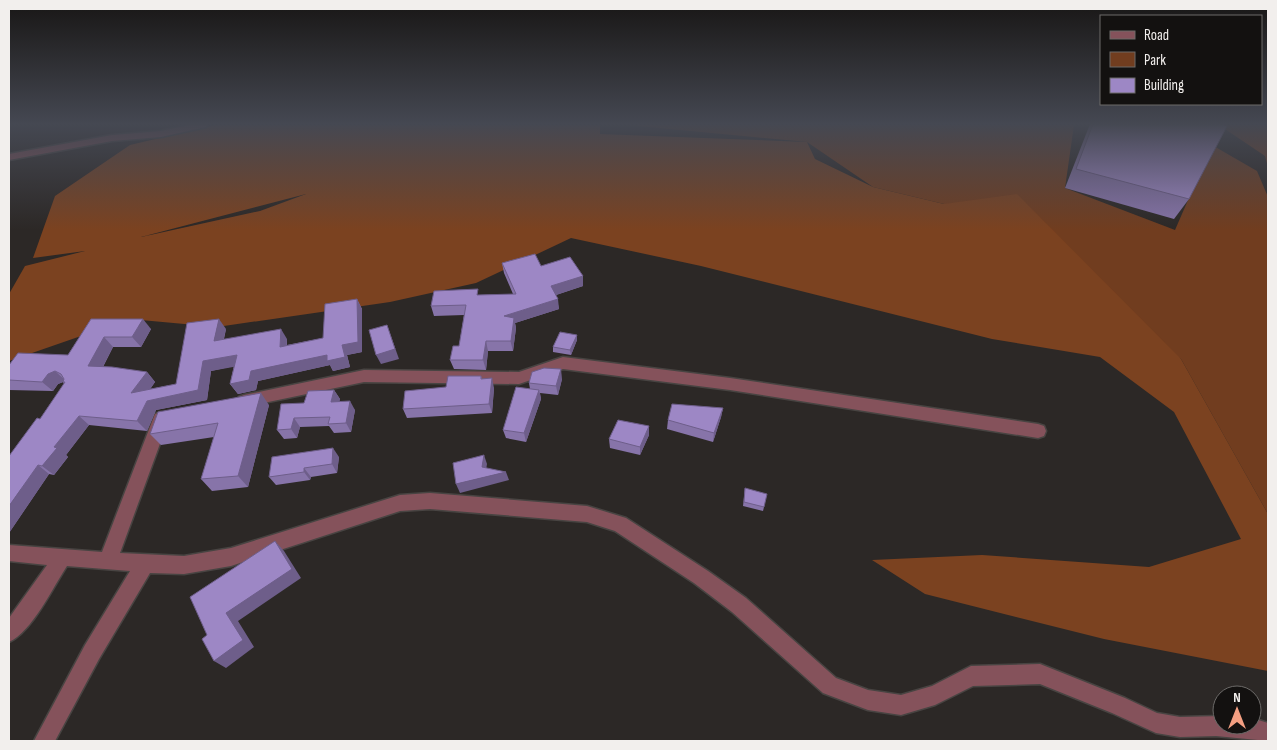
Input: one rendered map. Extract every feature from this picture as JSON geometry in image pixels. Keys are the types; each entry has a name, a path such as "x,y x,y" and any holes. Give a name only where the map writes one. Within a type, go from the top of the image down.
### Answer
{"street":[{"path":"228,404 364,376 519,378 563,363 620,372 730,384 1038,431"},
{"path":"108,560 162,418 171,416"},
{"path":"9,553 145,564 184,565 231,557 400,503 430,501 587,514 620,524 701,577 740,605 830,686 868,700 901,705 936,695 971,676 1040,674 1156,722 1180,727 1216,726 1258,729 1268,733"},
{"path":"9,632 23,618 62,558"},
{"path":"44,741 92,652 145,564"}],"green space":[{"path":"833,160 1069,160 1065,188 1175,230 1205,160 1238,160 1257,171 1268,197 1268,514 1181,359 944,204 873,187"}],"shaded area":[{"path":"108,160 817,160 873,187 944,204 1017,194 1181,359 1268,514 1268,671 1104,639 925,594 872,560 982,555 1149,567 1241,539 1174,412 1100,357 992,339 701,266 571,238 476,283 390,302 217,327 130,319 9,361 9,294 25,266 85,251 33,258 55,196","holes":["306,194 260,211 141,237"]}],"building":[{"path":"1079,160 1209,160 1189,199 1076,169"},
{"path":"535,254 541,266 570,257 583,276 551,286 558,299 504,316 514,318 511,341 486,341 483,360 450,360 453,346 459,346 466,305 431,306 434,291 478,289 477,295 516,294 502,263"},
{"path":"357,299 358,342 342,345 345,357 327,361 327,355 251,371 249,380 230,384 237,355 203,361 198,390 147,401 137,421 79,416 54,447 57,448 42,466 38,465 9,506 9,456 37,418 40,419 65,382 63,382 64,379 61,374 55,371 48,374 42,382 9,380 9,365 18,353 68,355 91,319 143,319 132,337 104,337 88,366 147,372 131,393 176,384 187,323 219,319 214,341 281,329 280,347 323,338 325,304"},
{"path":"387,325 395,349 376,355 369,330"},
{"path":"560,332 577,335 570,350 553,347"},
{"path":"544,368 561,369 556,386 529,383 532,372"},
{"path":"448,376 492,378 489,404 403,409 405,391 446,387"},
{"path":"516,387 539,390 524,433 503,430"},
{"path":"334,390 331,402 350,401 346,423 328,424 330,417 294,418 291,429 277,430 281,404 304,403 308,391"},
{"path":"261,393 238,476 201,479 218,423 150,434 158,412"},
{"path":"672,404 723,408 714,433 668,420"},
{"path":"618,420 649,426 640,447 609,439"},
{"path":"333,448 332,464 304,468 304,472 269,477 272,457"},
{"path":"484,455 482,467 506,472 456,484 453,463"},
{"path":"745,488 767,494 764,507 744,502"},
{"path":"275,541 292,569 226,613 243,640 214,661 202,639 207,635 190,597"}]}
